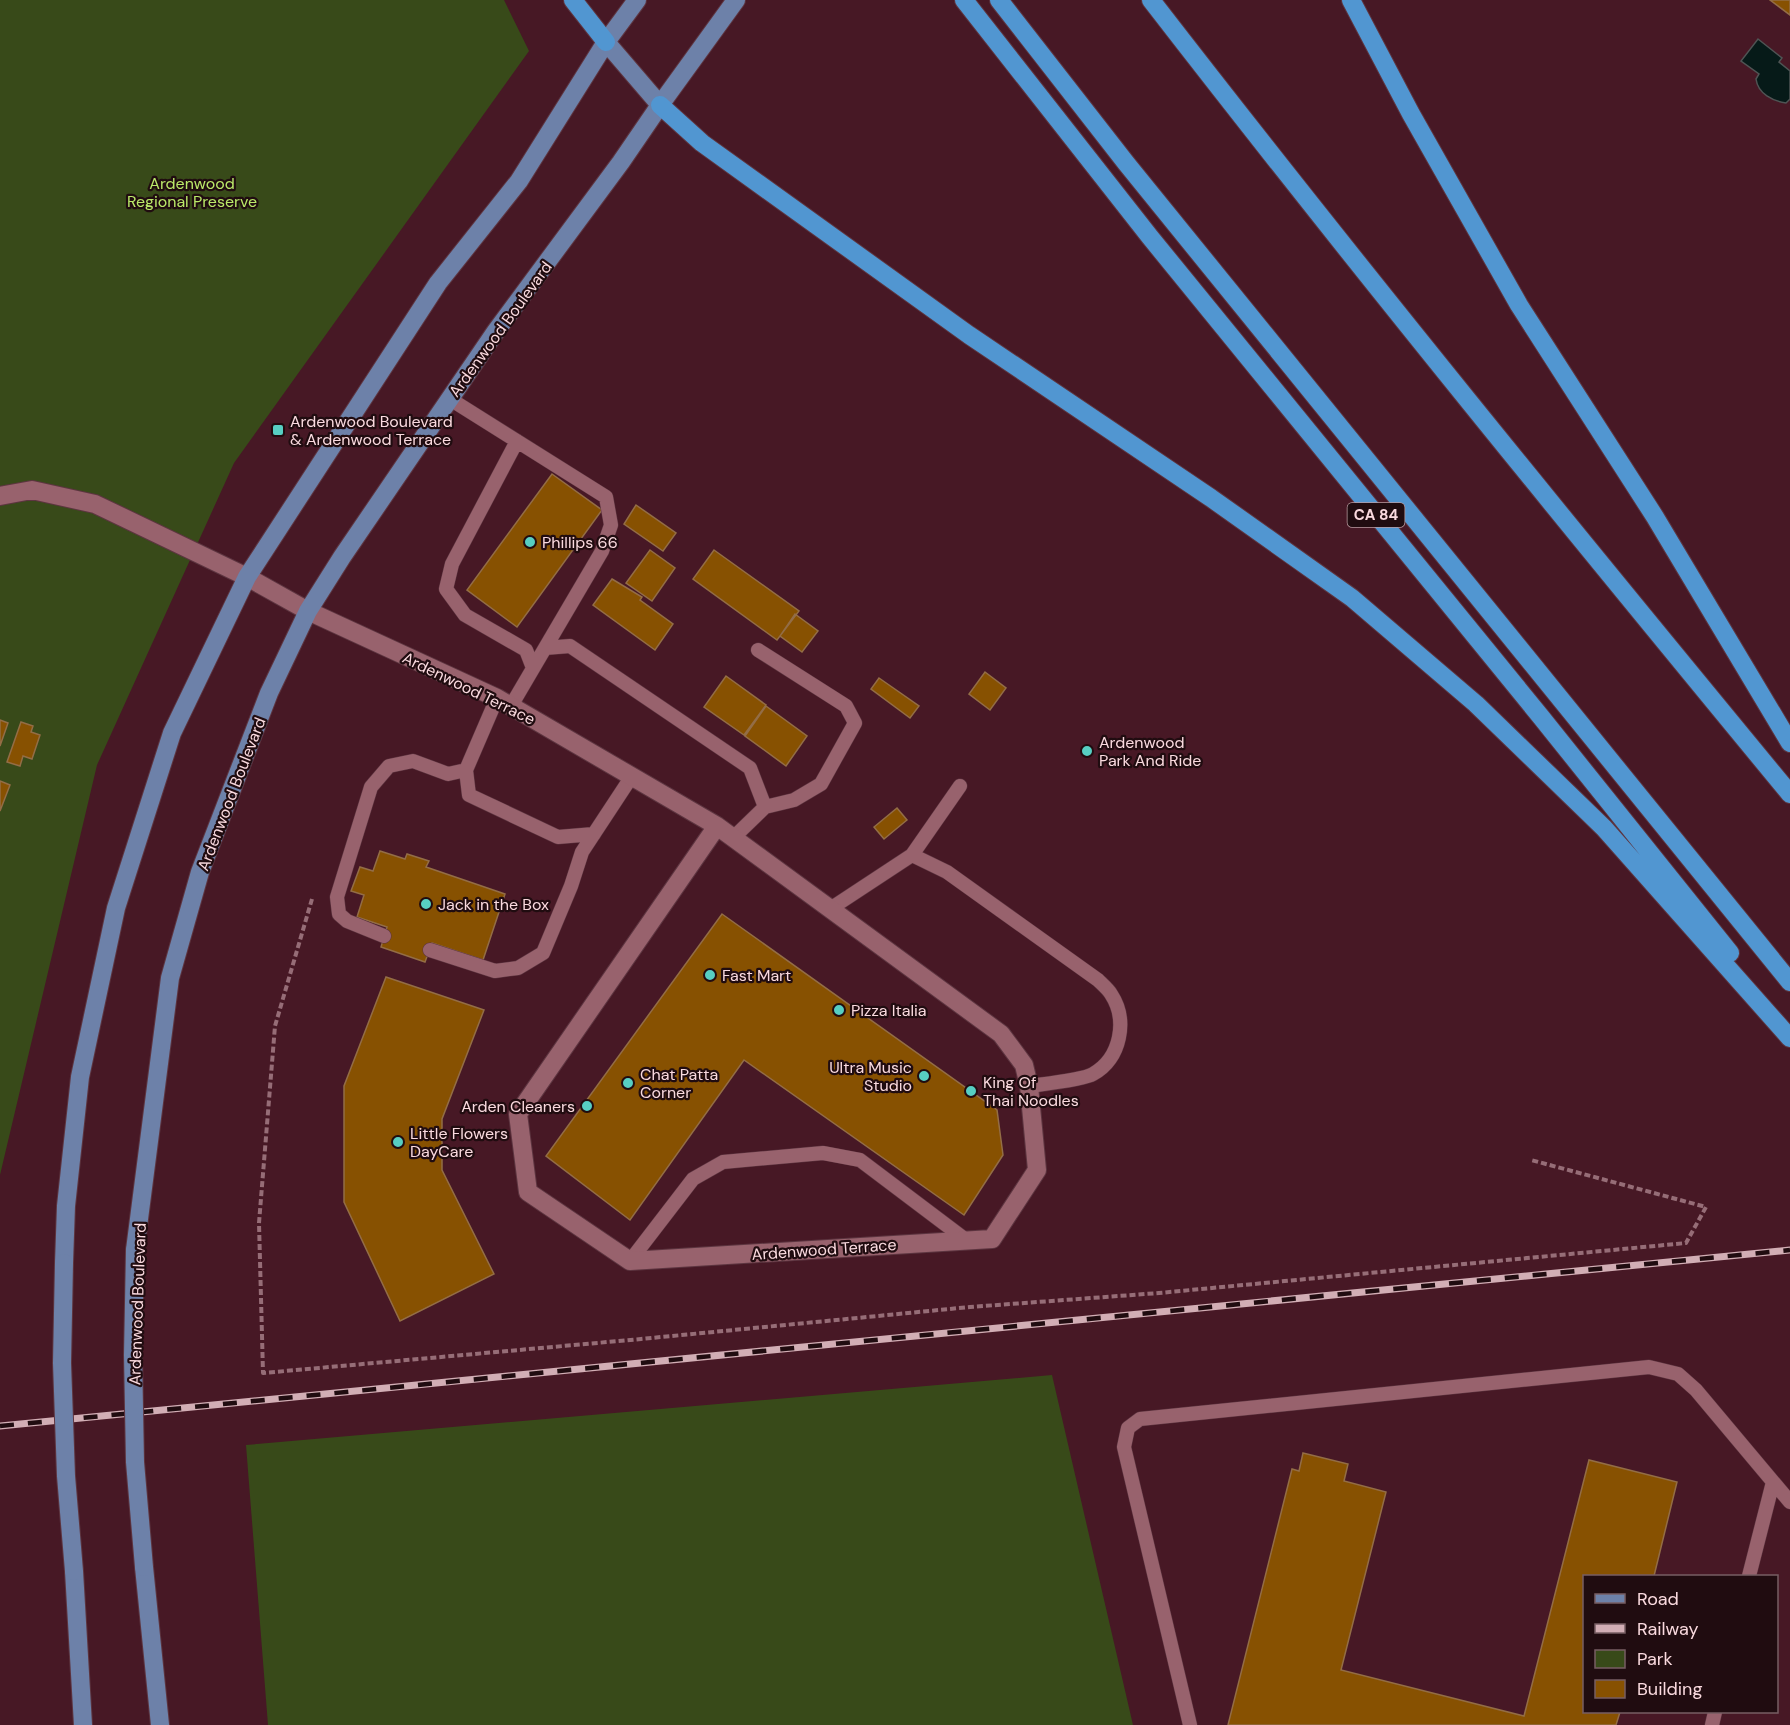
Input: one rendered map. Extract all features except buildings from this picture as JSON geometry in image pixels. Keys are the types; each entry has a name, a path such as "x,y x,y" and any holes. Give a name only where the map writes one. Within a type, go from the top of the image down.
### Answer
{"highway":[{"path":"573,0 606,42"},
{"name":"CA 84","path":"964,0 1150,237 1541,717 1790,1029"},
{"name":"CA 84","path":"999,0 1141,182 1790,982"},
{"path":"1151,0 1277,162 1531,479 1790,794"},
{"path":"1351,0 1411,114 1519,305 1654,517 1790,743"},
{"path":"660,105 702,143 940,314 1211,498 1352,598 1476,704 1604,828 1790,1038"}],"main road":[{"path":"83,1725 66,1476 62,1363 66,1206 80,1077 116,908 172,733 247,577 438,283 519,181 606,42 637,0"},
{"name":"Ardenwood Boulevard","path":"160,1725 135,1462 133,1355 135,1250 170,978 200,872 269,693 308,611 342,557 496,331 626,157 660,105 736,0"},
{"path":"606,42 660,105"}],"street":[{"name":"Ardenwood Terrace","path":"0,496 32,490 95,504 247,577 308,611 504,702 717,826 1001,1034 1024,1065 1029,1086 1037,1170 992,1239 630,1261"},
{"path":"630,1261 528,1192 518,1114 717,826"}],"lane":[{"path":"450,399 606,497 611,525 602,551 533,668 504,702 466,770 469,795 558,837 594,834"},
{"path":"517,441 452,564 446,589 465,615 526,650 533,668"},
{"path":"545,648 570,646 750,768 765,807"},
{"path":"734,838 765,807 794,800 821,784 855,723 846,706 758,650"},
{"path":"384,936 347,921 339,914 338,897 371,787 389,766 413,761 448,774 466,770"},
{"path":"430,950 495,971 518,968 543,953 571,886 582,852 632,776"},
{"path":"830,909 912,855 960,786"},
{"path":"912,855 947,872 1098,980 1111,993 1118,1008 1121,1026 1118,1046 1107,1063 1092,1075 1029,1086"},
{"path":"630,1261 693,1179 713,1167 723,1162 823,1154 860,1160 966,1240"},
{"path":"1190,1725 1125,1447 1128,1428 1140,1419 1649,1367 1678,1374 1696,1390 1790,1502"},
{"path":"1749,1575 1773,1482"}],"path":[{"path":"1531,1160 1706,1207 1686,1243"}],"green space":[{"name":"Ardenwood Regional Preserve","path":"0,0 504,0 529,51 234,463 97,765 0,1175"},
{"path":"1052,1375 1133,1725 268,1725 246,1445"}],"shaded area":[{"path":"1758,39 1782,58 1779,62 1790,71 1790,99 1786,103 1776,101 1763,93 1757,84 1756,79 1759,74 1741,61"}],"railway":[{"path":"0,1426 1790,1250"}],"place":[{"name":"Ardenwood Boulevard & Ardenwood Terrace","path":"278,430"},
{"name":"Phillips 66","path":"530,542"},
{"name":"Ardenwood Park And Ride","path":"1087,751"},
{"name":"Jack in the Box","path":"426,904"},
{"name":"Fast Mart","path":"710,975"},
{"name":"Pizza Italia","path":"839,1010"},
{"name":"Ultra Music Studio","path":"924,1076"},
{"name":"Chat Patta Corner","path":"628,1083"},
{"name":"King Of Thai Noodles","path":"971,1091"},
{"name":"Arden Cleaners","path":"587,1106"},
{"name":"Little Flowers DayCare","path":"398,1142"}]}
